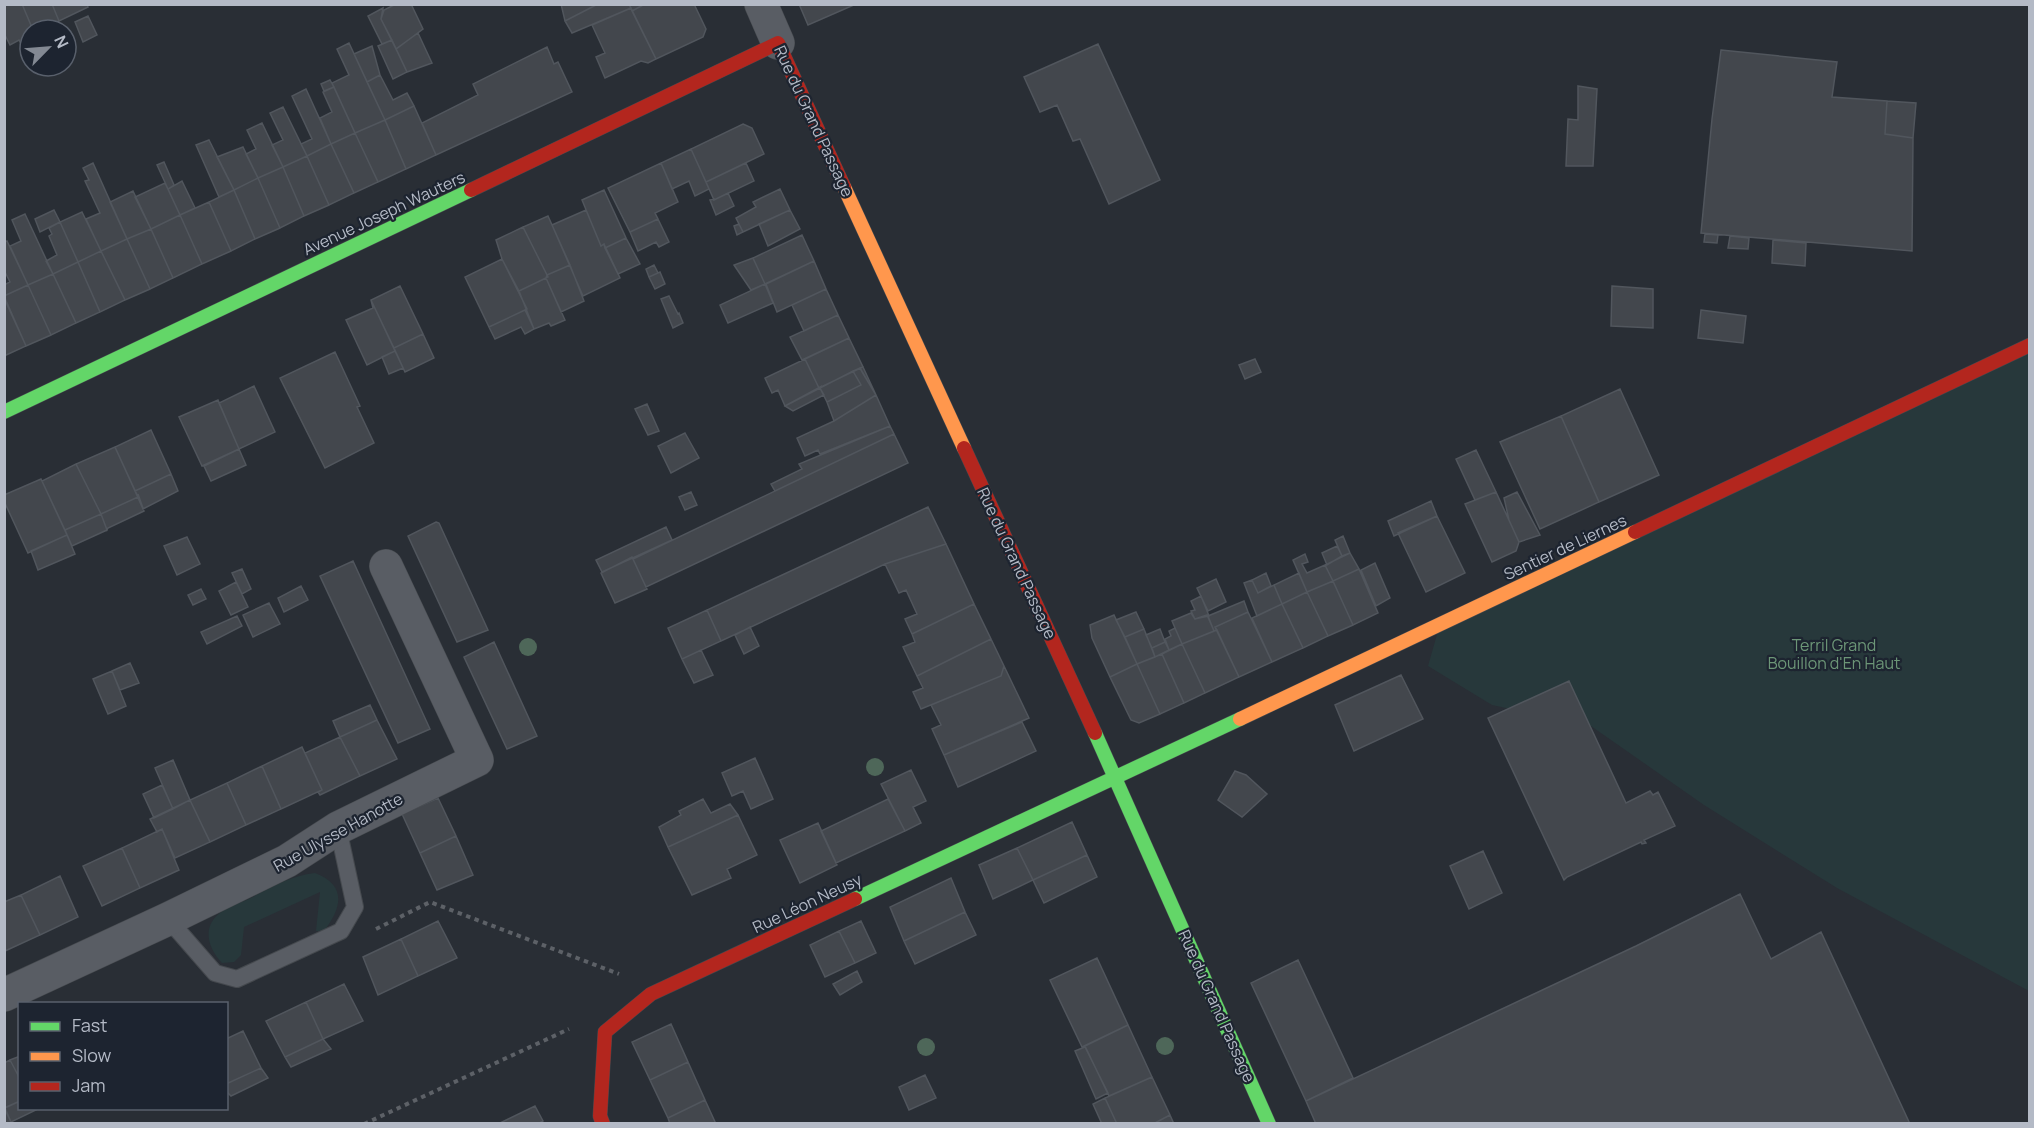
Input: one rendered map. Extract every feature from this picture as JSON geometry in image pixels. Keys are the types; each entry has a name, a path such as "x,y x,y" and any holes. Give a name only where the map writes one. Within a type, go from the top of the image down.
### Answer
{"street":[{"name":"Rue du Grand Passage","path":"761,4 1115,778 1269,1124"},
{"name":"Avenue Joseph Wauters","path":"4,412 778,44"},
{"name":"Sentier de Liernes","path":"1115,778 2030,345"},
{"name":"Rue Ulysse Hanotte","path":"4,995 287,861 338,828 477,760 386,566"},
{"name":"Rue Léon Neusy","path":"605,1032 651,993 1115,778"},
{"path":"603,1124 600,1116 605,1032"}],"lane":[{"path":"168,919 215,973 237,980 341,931 355,908 338,828"}],"path":[{"path":"341,931 362,935 430,902 627,977 651,993"},
{"path":"364,1124 575,1026 605,1032"}],"green space":[{"name":"Terril Grand Bouillon d'En Haut","path":"2029,345 2029,991 1837,888 1704,805 1591,726 1492,705 1428,666 1440,624"},
{"path":"315,873 325,878 337,891 338,906 324,931 316,931 320,892 244,927 241,955 234,962 222,963 209,940 210,926 220,913 282,882"}],"building":[{"path":"4,4 22,4 28,18 18,18 18,41 10,45 4,33"},
{"path":"22,4 52,4 58,18 28,18"},
{"path":"52,4 87,4 88,7 65,18 58,18"},
{"path":"396,4 411,4 423,29 396,49 381,19 384,10"},
{"path":"561,4 598,4 565,21"},
{"path":"598,4 629,4 631,8 572,33 565,21"},
{"path":"629,4 645,4 632,11"},
{"path":"645,4 694,4 706,29 703,37 656,59 632,11"},
{"path":"799,4 856,4 808,25"},
{"path":"383,8 381,19 392,40 382,44 368,16"},
{"path":"631,8 656,59 648,63 641,61 605,78 596,57 605,53 592,25"},
{"path":"88,16 97,35 83,42 78,30 78,21"},
{"path":"418,33 432,63 407,72 396,49"},
{"path":"392,40 407,72 393,79 378,46"},
{"path":"349,43 385,120 355,133 332,83 349,75 337,49"},
{"path":"1098,44 1160,180 1109,204 1080,139 1073,141 1057,105 1040,112 1024,77"},
{"path":"372,46 380,75 367,82 354,54"},
{"path":"547,47 554,64 558,62 572,92 436,155 422,123 478,95 473,84"},
{"path":"1721,50 1837,62 1832,97 1887,101 1885,134 1913,138 1912,251 1701,233"},
{"path":"380,75 393,100 407,93 414,106 385,120 367,82"},
{"path":"330,80 334,87 324,91 321,84"},
{"path":"1578,86 1597,89 1593,166 1566,166 1568,119 1578,120"},
{"path":"334,87 355,133 331,144 320,118 332,112 323,92"},
{"path":"306,89 331,144 307,156 301,144 312,139 292,96"},
{"path":"1887,101 1916,103 1913,138 1885,134"},
{"path":"414,106 436,155 406,169 385,120"},
{"path":"283,107 307,156 283,167 272,145 283,140 270,113"},
{"path":"385,120 406,169 378,182 355,133"},
{"path":"262,123 283,167 258,178 246,154 256,149 247,130"},
{"path":"743,124 752,128 764,154 706,182 691,149"},
{"path":"355,133 378,182 354,193 331,144"},
{"path":"209,140 234,190 219,197 196,145"},
{"path":"331,144 354,193 329,205 307,156"},
{"path":"243,147 258,178 234,190 217,157"},
{"path":"691,149 709,189 695,196 689,181 672,189 661,163"},
{"path":"307,156 329,205 304,216 283,167"},
{"path":"164,162 174,185 168,189 157,165"},
{"path":"93,163 127,239 101,251 86,219 100,213 85,181 89,180 83,168"},
{"path":"661,163 678,202 655,213 658,219 630,232 608,188"},
{"path":"746,163 754,181 714,200 706,182"},
{"path":"283,167 304,216 280,228 258,178"},
{"path":"258,178 280,228 255,239 234,190"},
{"path":"182,181 195,208 180,215 168,189"},
{"path":"165,183 180,215 151,229 135,197"},
{"path":"780,189 790,210 743,232 736,218 756,207 753,202"},
{"path":"234,190 255,239 231,251 209,202"},
{"path":"604,190 626,238 605,248 604,244 601,246 582,200"},
{"path":"133,191 151,229 127,239 110,202"},
{"path":"728,193 734,206 716,215 710,200"},
{"path":"209,202 231,251 202,264 180,215"},
{"path":"54,210 60,222 40,232 35,219"},
{"path":"586,210 601,246 604,244 620,278 583,296 552,225"},
{"path":"790,210 800,229 768,246 759,224"},
{"path":"82,212 101,251 78,262 60,222"},
{"path":"25,214 53,274 28,285 10,246 21,241 12,220"},
{"path":"180,215 202,264 173,278 151,229"},
{"path":"548,216 570,265 547,275 523,227"},
{"path":"658,219 669,242 659,247 656,242 638,251 630,232"},
{"path":"60,222 78,262 53,274 46,261 57,255 49,236 52,234 49,228"},
{"path":"739,224 743,232 737,235 734,226"},
{"path":"523,227 548,277 519,291 502,259 496,240"},
{"path":"151,229 173,278 150,289 127,239"},
{"path":"1705,234 1718,235 1717,243 1704,242"},
{"path":"802,235 814,261 765,284 753,258"},
{"path":"1730,236 1749,238 1748,249 1728,248"},
{"path":"626,238 640,264 618,274 605,248"},
{"path":"127,239 150,289 125,300 101,251"},
{"path":"1773,240 1806,243 1805,266 1772,263"},
{"path":"7,241 28,285 4,296 4,285 10,282 4,270 4,242"},
{"path":"101,251 125,300 100,312 78,262"},
{"path":"753,258 765,284 751,290 734,265"},
{"path":"502,259 527,309 489,327 465,277"},
{"path":"814,261 826,289 777,312 766,284"},
{"path":"78,262 100,312 76,323 53,274"},
{"path":"570,265 584,301 561,312 546,278 547,275"},
{"path":"654,265 658,273 649,277 646,269"},
{"path":"660,272 665,284 655,289 649,277"},
{"path":"53,274 76,323 51,335 28,285"},
{"path":"546,278 565,320 551,326 549,323 534,329 519,291"},
{"path":"765,284 773,303 728,323 720,305"},
{"path":"28,285 51,335 26,346 4,296"},
{"path":"400,286 423,334 394,348 371,300"},
{"path":"1612,286 1653,289 1653,328 1611,326"},
{"path":"826,289 838,315 804,331 792,305"},
{"path":"669,296 683,323 673,328 661,299"},
{"path":"4,298 26,346 4,356"},
{"path":"371,300 395,351 367,365 346,320 373,308"},
{"path":"525,310 534,329 525,334 521,327 495,339 489,327"},
{"path":"1701,310 1746,316 1743,343 1698,338"},
{"path":"838,315 849,338 802,360 790,337"},
{"path":"423,334 434,358 405,372 394,348"},
{"path":"849,338 863,367 819,388 805,359"},
{"path":"395,351 403,368 389,374 382,357"},
{"path":"335,352 374,443 325,468 280,378"},
{"path":"805,359 819,388 785,406 778,390 772,393 765,378"},
{"path":"1255,359 1261,372 1245,379 1239,365"},
{"path":"863,367 876,395 860,368"},
{"path":"860,368 876,395 834,421 827,402 861,385 853,371"},
{"path":"853,371 861,385 827,402 820,388"},
{"path":"254,386 275,432 239,449 219,403"},
{"path":"820,388 824,395 793,411 785,406"},
{"path":"1620,389 1659,475 1599,502 1561,416"},
{"path":"876,395 890,426 820,454 818,450 805,456 797,438 834,421"},
{"path":"218,400 239,449 202,466 179,417"},
{"path":"647,404 659,431 648,435 635,409"},
{"path":"1561,416 1599,502 1540,529 1500,442"},
{"path":"890,426 894,434 775,491 771,484 802,469 799,464"},
{"path":"151,430 171,474 135,491 115,447"},
{"path":"685,433 699,458 671,473 658,446"},
{"path":"894,434 908,463 646,587 633,559"},
{"path":"115,447 138,497 101,514 76,464"},
{"path":"239,449 246,465 211,481 204,466"},
{"path":"1476,450 1496,492 1475,500 1456,459"},
{"path":"76,464 101,514 65,530 42,481"},
{"path":"171,474 178,491 143,509 135,491"},
{"path":"41,479 67,535 28,553 4,501 4,495"},
{"path":"691,492 697,505 685,510 679,497"},
{"path":"1496,492 1519,542 1516,551 1492,562 1465,504"},
{"path":"1517,492 1540,535 1519,542 1509,520 1504,498"},
{"path":"138,494 144,511 107,530 101,514 138,497"},
{"path":"1431,501 1437,516 1394,536 1388,521"},
{"path":"928,507 946,544 885,564 721,641 707,610"},
{"path":"101,514 107,530 72,546 65,530"},
{"path":"1437,516 1465,573 1426,592 1398,533"},
{"path":"436,522 439,523 488,630 457,642 408,536"},
{"path":"666,527 672,540 602,572 596,560"},
{"path":"67,535 75,554 38,570 31,551"},
{"path":"1343,536 1350,553 1342,556 1335,540"},
{"path":"187,537 200,564 177,575 164,546"},
{"path":"946,544 974,604 912,634 905,619 917,614 906,590 899,593 885,564"},
{"path":"1337,546 1342,556 1327,565 1322,553"},
{"path":"1350,553 1359,569 1333,581 1325,565"},
{"path":"1305,554 1308,562 1302,564 1307,573 1325,565 1333,581 1307,592 1293,560"},
{"path":"632,557 647,589 615,603 601,573"},
{"path":"353,561 430,729 398,743 320,576"},
{"path":"1375,563 1390,598 1376,606 1361,570"},
{"path":"242,569 251,589 242,594 232,573"},
{"path":"1359,569 1378,613 1353,625 1333,581"},
{"path":"1266,573 1271,586 1258,593 1252,580"},
{"path":"1299,573 1307,592 1282,604 1274,585"},
{"path":"1216,579 1226,602 1208,611 1197,588"},
{"path":"1252,580 1258,593 1274,585 1282,604 1257,616 1244,583"},
{"path":"1333,581 1353,625 1328,636 1307,592"},
{"path":"236,582 248,607 231,615 219,591"},
{"path":"301,586 308,600 284,612 278,598"},
{"path":"201,589 206,599 193,605 188,595"},
{"path":"1307,592 1328,636 1303,648 1282,604"},
{"path":"1201,596 1209,616 1195,619 1191,611 1195,610 1191,601"},
{"path":"1244,601 1248,612 1215,627 1217,630 1214,631 1208,616"},
{"path":"269,603 280,624 253,637 243,615"},
{"path":"974,604 991,639 917,676 903,647 915,642 912,634"},
{"path":"1282,604 1303,648 1272,662 1252,618"},
{"path":"707,610 721,641 682,659 668,628"},
{"path":"1136,612 1144,629 1125,637 1116,620"},
{"path":"1248,612 1272,662 1239,677 1215,627"},
{"path":"1191,613 1195,619 1207,615 1214,631 1182,644 1172,621"},
{"path":"1114,615 1137,664 1110,677 1092,638 1090,625"},
{"path":"237,616 242,626 207,644 201,632"},
{"path":"750,627 759,646 744,654 735,635"},
{"path":"1175,628 1182,644 1169,650 1165,639 1171,636 1169,631"},
{"path":"1144,629 1155,657 1137,664 1125,637"},
{"path":"1160,629 1165,642 1152,648 1146,635"},
{"path":"1217,630 1239,677 1205,693 1182,644"},
{"path":"991,639 1004,666 1001,676 921,709 913,692 923,688 917,676"},
{"path":"494,642 537,736 507,749 464,657"},
{"path":"1165,642 1169,650 1155,657 1152,648"},
{"path":"1182,644 1205,693 1184,703 1162,654"},
{"path":"701,650 713,675 694,683 682,659"},
{"path":"1162,654 1184,703 1160,714 1137,664"},
{"path":"130,663 139,683 120,690 112,671"},
{"path":"1137,664 1160,714 1139,723 1131,720 1110,677"},
{"path":"1004,666 1029,718 944,755 932,729 941,725 931,705 1001,676"},
{"path":"112,671 126,706 108,714 93,679"},
{"path":"1401,675 1423,719 1354,751 1335,705"},
{"path":"1569,681 1626,803 1650,791 1653,795 1658,792 1675,826 1644,840 1646,843 1641,842 1564,880 1488,718"},
{"path":"370,705 377,720 340,737 333,721"},
{"path":"377,720 397,759 360,776 340,737"},
{"path":"1022,722 1036,751 958,787 944,755"},
{"path":"340,737 360,776 320,795 318,792 322,790 305,753"},
{"path":"302,747 322,790 281,809 262,766"},
{"path":"755,758 773,799 751,809 743,791 732,796 722,773"},
{"path":"173,760 190,800 173,809 155,768"},
{"path":"262,766 281,809 246,825 227,783"},
{"path":"911,770 926,801 913,807 921,823 905,831 881,784"},
{"path":"1235,771 1246,775 1267,794 1242,817 1218,800"},
{"path":"227,783 246,825 210,842 190,800"},
{"path":"162,785 173,809 154,818 143,794"},
{"path":"438,798 456,836 420,853 402,814"},
{"path":"703,799 711,813 730,804 738,815 668,847 659,827 681,815 679,811"},
{"path":"888,799 905,831 836,863 821,831"},
{"path":"190,800 210,842 175,858 162,829 157,832 150,819"},
{"path":"738,815 757,855 727,869 731,878 692,895 668,847"},
{"path":"1072,822 1087,855 1033,880 1017,848"},
{"path":"818,823 837,865 800,883 780,840"},
{"path":"162,829 179,870 140,888 122,848"},
{"path":"456,836 473,875 437,890 420,853"},
{"path":"122,848 140,888 102,906 83,866"},
{"path":"1017,848 1033,880 993,899 979,865"},
{"path":"1483,851 1502,893 1469,909 1450,866"},
{"path":"1087,855 1097,877 1044,903 1033,880"},
{"path":"60,876 78,917 40,935 21,895"},
{"path":"951,878 965,912 904,941 890,907"},
{"path":"1740,894 1771,959 1821,932 1910,1124 1316,1124 1306,1101 1636,946"},
{"path":"21,895 40,935 5,951 4,902"},
{"path":"965,912 976,935 915,964 904,941"},
{"path":"438,921 457,958 418,976 401,939"},
{"path":"861,921 876,953 855,963 839,931"},
{"path":"839,931 855,963 825,977 810,945"},
{"path":"401,939 418,976 378,995 363,957"},
{"path":"1097,958 1128,1025 1082,1047 1050,980"},
{"path":"1298,960 1353,1078 1306,1101 1251,983"},
{"path":"857,971 862,982 840,995 833,984"},
{"path":"344,984 363,1021 323,1039 306,1002"},
{"path":"306,1002 323,1039 285,1057 266,1021"},
{"path":"671,1024 688,1062 650,1080 632,1042"},
{"path":"1128,1025 1152,1077 1109,1096 1085,1046"},
{"path":"243,1031 261,1068 228,1083 228,1038"},
{"path":"323,1039 331,1049 291,1067 285,1057"},
{"path":"1085,1047 1108,1093 1096,1099 1075,1051"},
{"path":"18,1057 18,1075 10,1060"},
{"path":"10,1060 18,1075 18,1102 4,1108 4,1063"},
{"path":"688,1062 705,1100 668,1118 650,1080"},
{"path":"261,1068 268,1078 231,1096 228,1093 228,1083"},
{"path":"925,1075 936,1098 909,1110 899,1087"},
{"path":"1152,1077 1170,1115 1153,1124 1117,1124 1105,1098"},
{"path":"1105,1098 1117,1124 1102,1124 1093,1104"},
{"path":"705,1100 716,1124 670,1124 668,1118"},
{"path":"18,1102 18,1110 36,1110 11,1122 5,1108"},
{"path":"535,1106 543,1121 538,1124 498,1124"},
{"path":"4,1108 11,1122 8,1124 4,1124"},
{"path":"1170,1115 1174,1124 1153,1124"}],"traffic: fast":[{"path":"4,412 471,190"},
{"path":"855,899 1240,719"},
{"path":"1095,733 1269,1124"}],"traffic: slow":[{"path":"844,187 964,448"},
{"path":"1240,719 1635,532"}],"traffic: jam":[{"path":"471,190 778,43 844,187"},
{"path":"1635,532 2030,345"},
{"path":"964,448 1095,733"},
{"path":"603,1124 600,1116 605,1032 651,994 855,899"}]}
